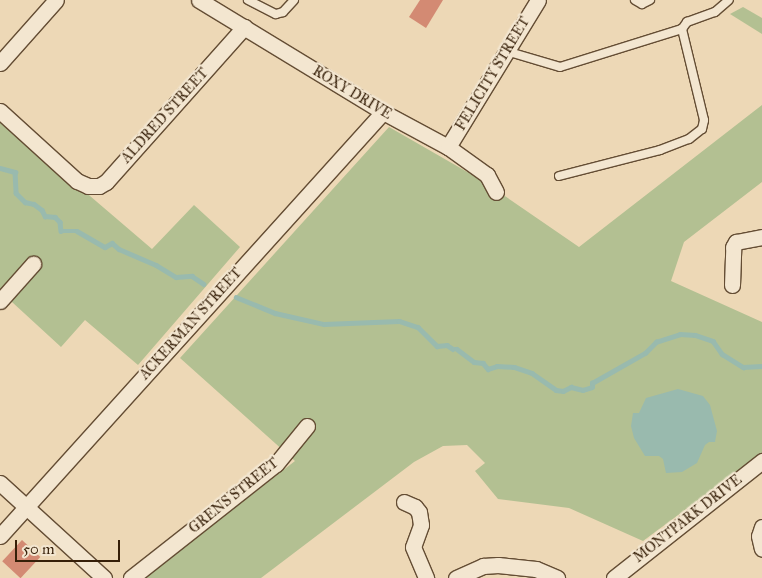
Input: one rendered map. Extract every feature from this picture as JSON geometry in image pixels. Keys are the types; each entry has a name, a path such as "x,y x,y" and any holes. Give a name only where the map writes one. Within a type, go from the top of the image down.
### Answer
{"street":[{"path":"0,63 56,0"},
{"name":"ROXY DRIVE","path":"199,0 383,112 448,147 489,177 496,192"},
{"name":"FELICITY STREET","path":"448,147 538,0"},
{"name":"ALDRED STREET","path":"0,111 77,181 88,186 98,186 106,182 244,27"},
{"name":"ACKERMAN STREET","path":"0,536 383,112"},
{"path":"732,284 733,247 736,242 762,237"},
{"path":"0,300 33,264"},
{"name":"GRENS STREET","path":"131,578 276,464 307,426"},
{"name":"MONTPARK DRIVE","path":"614,578 762,461"},
{"path":"0,483 104,578"},
{"path":"404,502 415,507 420,512 421,525 413,547 426,578"},
{"path":"762,527 759,536 762,549"},
{"path":"456,578 483,566 498,565 536,568 557,578"}],"lane":[{"path":"248,0 276,14 283,12 294,0"},
{"path":"634,0 642,4 650,0"},
{"path":"506,51 560,67 682,29 686,22 715,12 729,0"},
{"path":"559,176 666,148 689,139 702,129 704,120 682,29"}],"green space":[{"path":"743,7 762,18 762,34 730,14"},
{"path":"762,105 762,182 684,242 671,281 762,322 762,453 643,541 569,508 498,499 475,471 485,463 467,445 443,446 414,462 261,578 144,578 295,461 180,358 389,127 483,181 579,247"},
{"path":"0,119 152,249 194,205 240,247 138,365 85,320 61,347 0,291"}],"water":[{"path":"678,389 703,396 710,405 717,431 715,442 709,442 705,445 697,463 682,472 666,473 663,459 659,456 645,456 634,438 631,426 633,413 639,413 646,398"}],"building":[{"path":"420,0 443,0 426,28 409,17"},
{"path":"22,540 40,557 21,578 2,561"}],"waterway":[{"path":"0,168 15,172 16,193 25,202 34,204 42,210 45,216 55,217 60,222 61,231 77,231 105,247 112,243 119,249 156,265 176,277 192,276 204,284"},
{"path":"236,297 275,313 324,324 399,321 418,327 437,346 447,345 457,349 474,362 483,363 488,369 497,366 514,367 532,373 556,390 563,391 571,387 583,390 592,387 592,383 645,353 656,342 680,334 695,335 713,341 722,354 743,367 762,366"}]}
